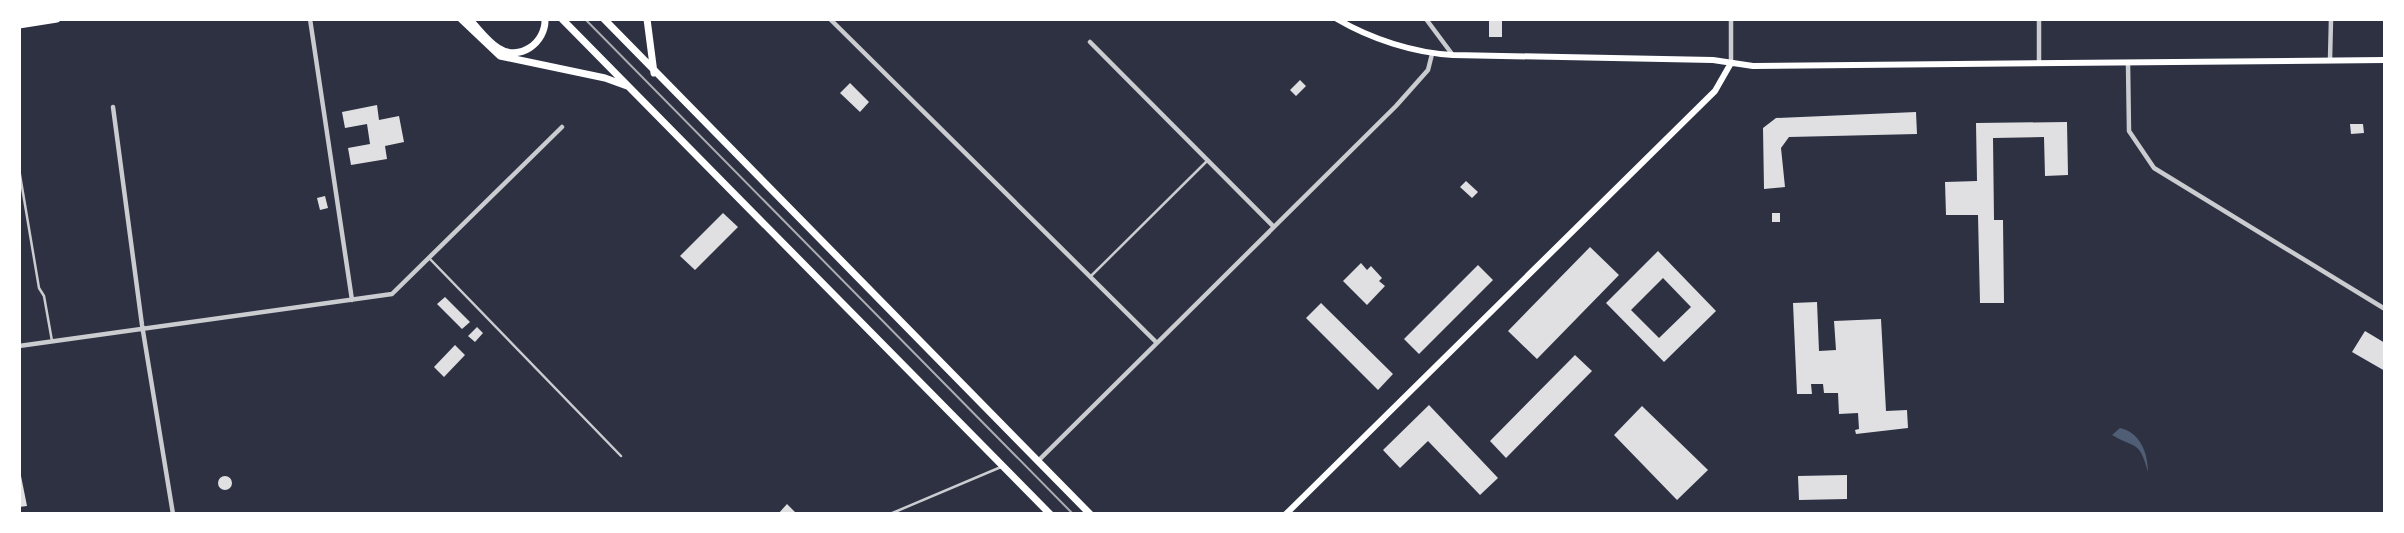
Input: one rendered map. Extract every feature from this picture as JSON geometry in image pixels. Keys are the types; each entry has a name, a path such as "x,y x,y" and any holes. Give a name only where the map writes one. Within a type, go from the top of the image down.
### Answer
{"main road":[{"path":"19,25 57,19"},
{"path":"461,19 499,56 605,78 629,87"},
{"path":"469,19 497,48 517,52 536,44 542,36 545,19"},
{"path":"562,19 1050,514"},
{"path":"604,19 654,74 1090,514"},
{"path":"647,19 654,74"},
{"path":"1337,19 1389,41 1432,54 1452,55 1713,60 1753,66 2385,60"},
{"path":"1286,514 1715,91 1731,63"}],"street":[{"path":"310,19 352,300"},
{"path":"830,19 1157,343"},
{"path":"1426,19 1452,55"},
{"path":"1731,19 1731,63"},
{"path":"2039,19 2039,63"},
{"path":"2330,60 2331,19"},
{"path":"1090,42 1274,227"},
{"path":"1038,461 1396,106 1428,71 1432,54"},
{"path":"2128,62 2129,131 2154,168 2385,309"},
{"path":"113,107 143,330 173,514"},
{"path":"19,346 392,294 562,127"}],"lane":[{"path":"1090,277 1208,161"},
{"path":"19,169 52,341"},
{"path":"430,259 621,456"},
{"path":"890,514 1004,465"}],"water":[{"path":"2120,428 2138,439 2146,458 2148,472 2139,449 2112,435"}],"building":[{"path":"1489,19 1502,19 1502,37 1489,37"},
{"path":"1300,80 1306,86 1296,96 1290,90"},
{"path":"850,83 869,102 860,112 840,93"},
{"path":"377,105 379,120 399,116 404,142 385,146 387,159 351,165 348,148 370,144 367,124 345,128 342,112"},
{"path":"1916,112 1917,134 1789,137 1781,148 1785,187 1764,189 1763,128 1776,118"},
{"path":"2067,122 2068,175 2045,176 2044,137 1993,138 1994,220 2003,220 2004,303 1980,303 1978,215 1946,215 1945,182 1977,181 1976,123"},
{"path":"2350,124 2363,124 2364,133 2351,134"},
{"path":"1466,181 1478,192 1472,198 1460,187"},
{"path":"325,196 328,208 320,210 317,198"},
{"path":"723,213 738,227 695,270 680,256"},
{"path":"1772,213 1780,213 1780,222 1772,222"},
{"path":"1590,247 1619,275 1537,359 1508,331"},
{"path":"1658,251 1716,311 1664,362 1606,303","holes":["1663,278 1691,307 1659,338 1631,310"]},
{"path":"1361,263 1367,270 1371,266 1382,278 1379,281 1385,286 1367,305 1343,281"},
{"path":"1478,265 1493,280 1419,354 1404,339"},
{"path":"445,297 470,322 462,329 437,304"},
{"path":"1817,302 1819,351 1836,350 1834,321 1881,319 1886,411 1907,410 1908,428 1856,434 1855,430 1859,429 1858,413 1839,414 1838,393 1824,393 1823,384 1811,384 1812,394 1797,394 1793,303"},
{"path":"1321,303 1393,374 1378,390 1306,318"},
{"path":"477,327 483,333 475,342 468,336"},
{"path":"2365,331 2385,343 2385,371 2352,352"},
{"path":"455,345 465,355 444,377 434,367"},
{"path":"1575,355 1592,371 1506,458 1490,441"},
{"path":"1429,405 1498,478 1480,495 1428,441 1400,468 1383,450"},
{"path":"1642,406 1708,470 1677,500 1614,435"},
{"path":"19,466 27,506 19,507"},
{"path":"1847,475 1847,499 1799,500 1798,476"},
{"path":"225,476 230,478 230,488 225,490 220,488 218,483 220,478"},
{"path":"787,504 797,514 778,514"}],"tram line":[{"path":"585,19 1073,514"}]}
